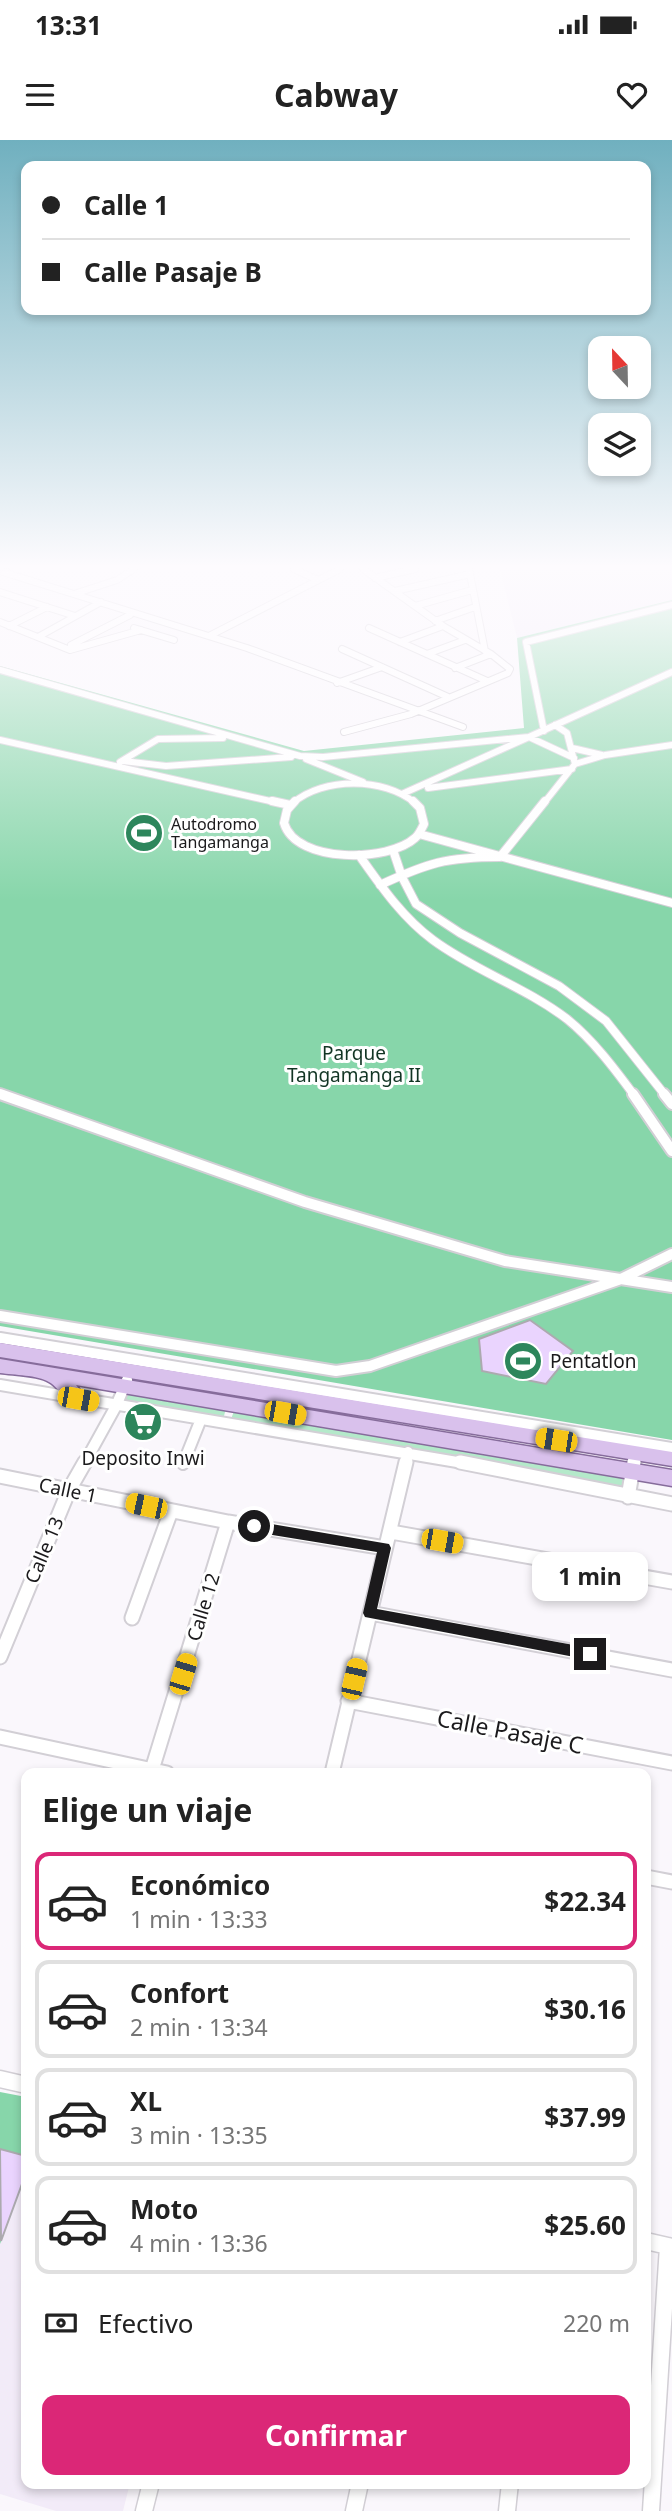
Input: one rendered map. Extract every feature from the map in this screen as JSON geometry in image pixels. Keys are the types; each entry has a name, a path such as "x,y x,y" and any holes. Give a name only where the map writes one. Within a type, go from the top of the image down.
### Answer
{"main road":[{"path":"0,1350 128,1379 234,1398 635,1462 672,1459"},
{"path":"0,1366 54,1375 128,1379"},
{"path":"54,1375 78,1399"},
{"path":"635,1462 672,1478"}],"street":[{"path":"33,680 300,756 373,786 402,794 421,810 424,818 419,834 393,850 359,855 323,852 295,839 287,831 284,821 290,805 299,798 324,788 373,786"},
{"path":"328,680 463,727"},
{"path":"337,683 346,680"},
{"path":"410,680 448,697"},
{"path":"344,732 418,712 491,680"},
{"path":"534,680 544,731"},
{"path":"402,794 655,680"},
{"path":"500,857 574,764 567,733 555,725"},
{"path":"122,761 166,766 300,756 323,757 529,737 574,764"},
{"path":"115,766 158,739 236,738"},
{"path":"0,740 290,805"},
{"path":"418,789 672,745"},
{"path":"572,748 605,755"},
{"path":"419,834 672,903"},
{"path":"393,850 402,877 416,904 460,933 559,986 606,1021 672,1104"},
{"path":"359,855 397,910 434,941 549,1009 581,1032 626,1086 672,1151"},
{"path":"380,885 423,865 457,857 500,857"},
{"path":"0,1094 318,1206 505,1261 672,1287"},
{"path":"0,1317 337,1371 370,1366 621,1279 672,1254"},
{"path":"0,1338 234,1398 408,1452 672,1504"},
{"name":"Calle 13","path":"0,1657 69,1490 128,1379"},
{"path":"0,1385 201,1419"},
{"path":"183,1464 201,1419 234,1398 672,1448"},
{"path":"333,1768 408,1452"},
{"path":"628,1497 635,1462"},
{"name":"Calle 1","path":"0,1476 228,1522 385,1548"},
{"path":"132,1618 171,1511"},
{"name":"Calle 12","path":"153,1768 228,1522"},
{"path":"391,1532 672,1582"},
{"path":"370,1613 672,1670"},
{"name":"Calle Pasaje C","path":"348,1701 672,1763"},
{"path":"0,1737 139,1768"},
{"path":"651,1878 672,1882"},
{"path":"0,2079 21,2084"},
{"path":"651,2242 670,2246 651,2511"},
{"path":"144,2511 150,2489"},
{"path":"354,2511 359,2489"},
{"path":"507,2511 509,2489"}],"shaded area":[{"path":"21,2176 21,2489 128,2489 123,2511 56,2511 0,2494 0,2238"}],"green space":[{"name":"Parque Tangamanga II","path":"0,680 49,680 304,751 524,728 520,680 672,680 672,1440 0,1326"},
{"path":"126,1393 226,1408 223,1420 121,1403"},
{"path":"234,1411 628,1476 625,1491 230,1422"},
{"path":"0,2092 21,2096 21,2187 0,2244"}],"building":[{"name":"Pentatlon","path":"530,1320 573,1351 546,1384 482,1371 479,1339"},
{"path":"0,2149 21,2155 21,2187 1,2241"}],"place":[{"name":"Autodromo Tangamanga","path":"144,833"},
{"name":"Pentatlon","path":"523,1361"},
{"name":"Deposito Inwi","path":"143,1422"}],"route":[{"path":"254,1526 385,1548 370,1613 590,1654"}]}
